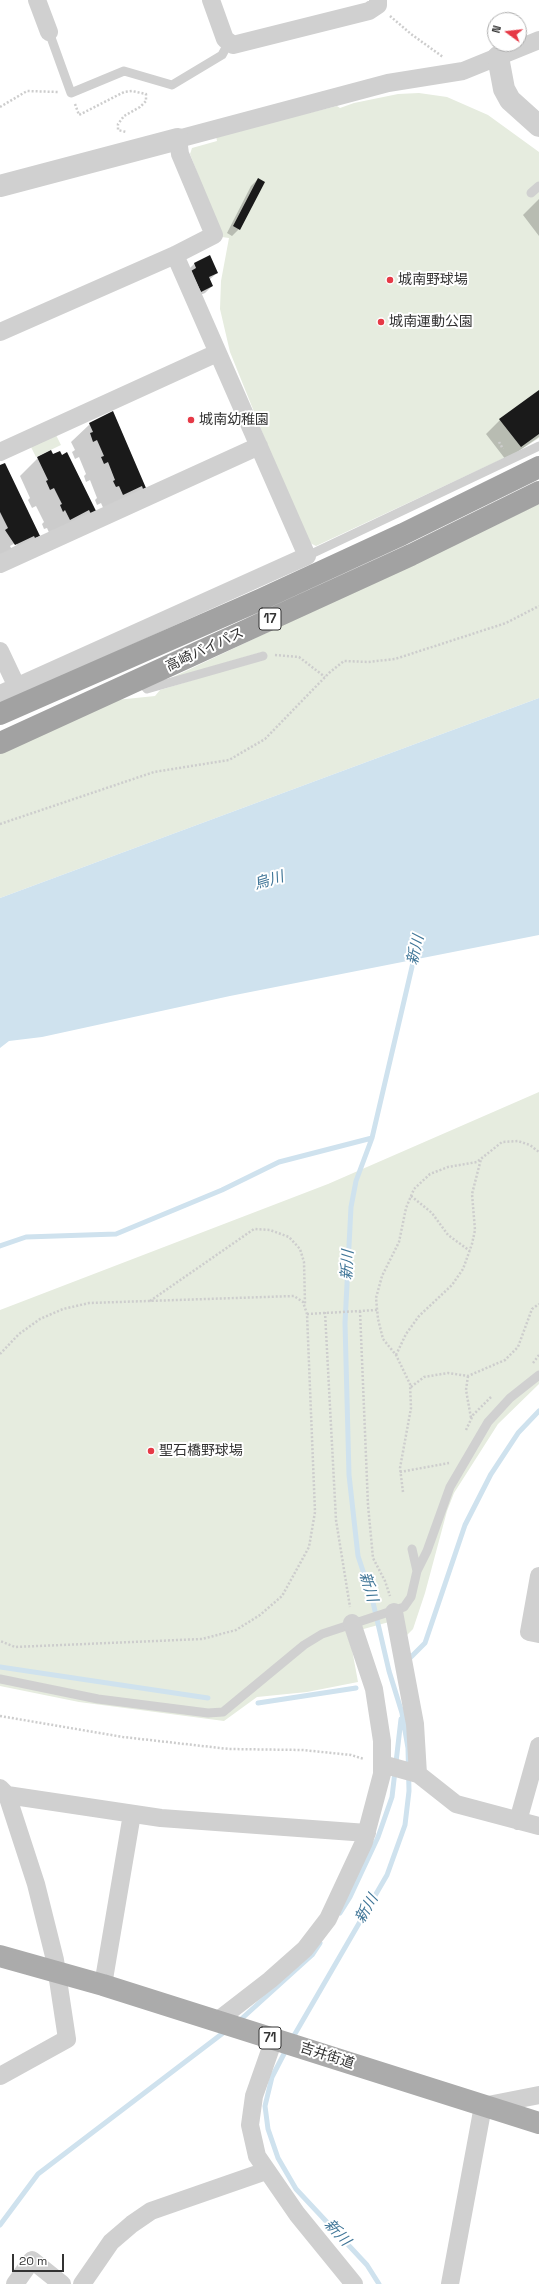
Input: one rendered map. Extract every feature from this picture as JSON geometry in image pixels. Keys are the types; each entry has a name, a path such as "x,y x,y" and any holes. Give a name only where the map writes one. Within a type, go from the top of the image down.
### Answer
{"highway":[{"name":"高崎バイパス","path":"0,714 269,596 403,534 539,467"},
{"name":"高崎バイパス","path":"0,743 404,558 539,492"}],"main road":[{"name":"吉井街道","path":"0,1956 103,1985 539,2123"}],"street":[{"path":"37,0 49,32"},
{"path":"211,0 225,39 233,45 369,11 378,3"},
{"path":"0,186 388,83 463,71 539,40"},
{"path":"498,57 504,89 510,100 539,126"},
{"path":"0,332 175,255 214,235 180,154 178,139"},
{"path":"0,694 307,556 175,255"},
{"path":"0,452 218,353"},
{"path":"0,564 259,446"},
{"path":"0,650 17,687"},
{"path":"539,1576 529,1632 539,1634"},
{"path":"390,1613 416,1724 418,1774"},
{"path":"217,2021 270,1980 305,1949 316,1936 342,1892 367,1833 382,1774 382,1764 379,1717 374,1689 355,1623"},
{"path":"518,1821 539,1746"},
{"path":"382,1764 418,1774 456,1804 539,1826"},
{"path":"0,2076 67,2039 55,1971 55,1960 36,1884 3,1792 161,1818 367,1833"},
{"path":"103,1985 132,1814"},
{"path":"274,2039 254,2096 250,2125 257,2156 297,2214 354,2284"},
{"path":"450,2284 483,2106 539,2095"},
{"path":"82,2284 111,2242 132,2224 151,2211 266,2171"},
{"path":"15,2284 32,2260 62,2284"}],"lane":[{"path":"49,32 71,93 124,71 172,85 222,55 229,42"},
{"path":"531,193 539,186"},
{"path":"307,556 539,446"},
{"path":"139,680 147,689 263,656"},
{"path":"0,1679 98,1698 216,1714 223,1712 304,1645 322,1634 404,1608 411,1597 417,1571 427,1551 450,1487 488,1422 510,1398 539,1375"},
{"path":"412,1549 417,1571"}],"path":[{"path":"378,3 411,34 463,71"},
{"path":"0,107 27,91 71,93 79,115 124,92 132,91 146,94 146,101 140,107 124,116 118,124 118,130 127,132"},
{"path":"0,824 154,772 229,760 265,739 325,677 344,662 368,662 395,659 506,623 539,606"},
{"path":"263,656 279,654 299,658 325,677"},
{"path":"403,1492 400,1468 411,1408 410,1387 396,1355 383,1339 376,1298 382,1276 399,1242 406,1208 414,1189 430,1174 448,1167 477,1162 502,1142 518,1141 530,1145 539,1152"},
{"path":"396,1355 406,1334 419,1316 452,1285 463,1269 470,1251 475,1230 472,1194 481,1159"},
{"path":"411,1196 432,1213 448,1235 470,1251"},
{"path":"149,1301 254,1229 270,1230 289,1237 300,1249 304,1262 305,1307"},
{"path":"0,1354 4,1348 40,1319 63,1309 89,1303 294,1296 303,1302 307,1314 315,1512 309,1547 282,1596 260,1615 236,1630 202,1640 16,1647 0,1641"},
{"path":"410,1387 424,1377 448,1373 468,1376 506,1360 518,1347 532,1309 539,1304"},
{"path":"307,1314 377,1310"},
{"path":"360,1311 368,1505 373,1558 385,1581 390,1613"},
{"path":"325,1312 336,1520 355,1623"},
{"path":"0,1347 4,1348"},
{"path":"468,1376 466,1390 471,1418"},
{"path":"0,1716 122,1737 229,1748 303,1750 352,1755 382,1764"}],"shaded area":[{"name":"城南野球場","path":"419,93 447,97 488,115 539,152 539,438 517,452 316,546 306,541 230,352 220,309 221,281 229,238 222,237 190,154 192,148 217,141 216,136 337,106 340,108 354,103 398,94"},
{"path":"56,435 61,445 36,457 31,447"},
{"path":"539,504 539,698 0,898 0,749 116,700 155,696 160,690 223,671 262,652 169,679"},
{"path":"539,1092 539,1384 498,1424 454,1493 447,1511 425,1593 413,1629 406,1636 400,1619 349,1633 358,1682 307,1692 257,1697 224,1721 79,1702 0,1686 0,1310 328,1184"}],"water":[{"name":"烏川","path":"539,698 539,935 230,996 42,1037 9,1041 0,1048 0,898"}],"building":[{"path":"258,178 265,182 240,230 233,226"},
{"path":"210,255 218,273 209,277 213,286 201,292 191,271 196,268 194,263"},
{"path":"539,390 539,434 521,447 499,419"},
{"path":"113,411 146,488 143,489 142,486 123,495 119,486 116,487 113,481 115,480 108,462 104,464 101,457 104,456 97,440 93,442 90,433 93,432 89,423"},
{"path":"51,450 53,454 60,451 62,455 67,452 96,511 91,514 89,510 70,520 65,510 63,512 60,505 62,504 54,488 50,490 46,481 48,480 37,457"},
{"path":"5,463 40,536 35,538 34,536 15,545 5,530 8,528 0,512 0,465"}],"waterway":[{"name":"新川","path":"292,2039 387,1875 405,1825 409,1791 408,1748 402,1713 389,1671 372,1598 358,1556 349,1475 345,1323 351,1207 356,1181 372,1138 415,954"},
{"path":"0,1246 26,1237 116,1234 222,1190 279,1162 372,1138"},
{"path":"410,1658 425,1643 465,1525 491,1474 518,1433 539,1411"},
{"path":"0,1667 208,1698"},
{"path":"258,1703 356,1688"},
{"path":"340,1913 350,1897 378,1837 392,1797 401,1719"},
{"path":"238,2022 312,1955 320,1943"},
{"path":"0,2225 38,2174 227,2030"},
{"name":"新川","path":"287,2048 272,2077 265,2106 268,2129 278,2158 296,2189 367,2265 379,2284"}],"place":[{"name":"城南野球場","path":"390,280"},
{"name":"城南運動公園","path":"381,322"},
{"name":"城南幼稚園","path":"191,420"},
{"name":"聖石橋野球場","path":"151,1451"}]}
